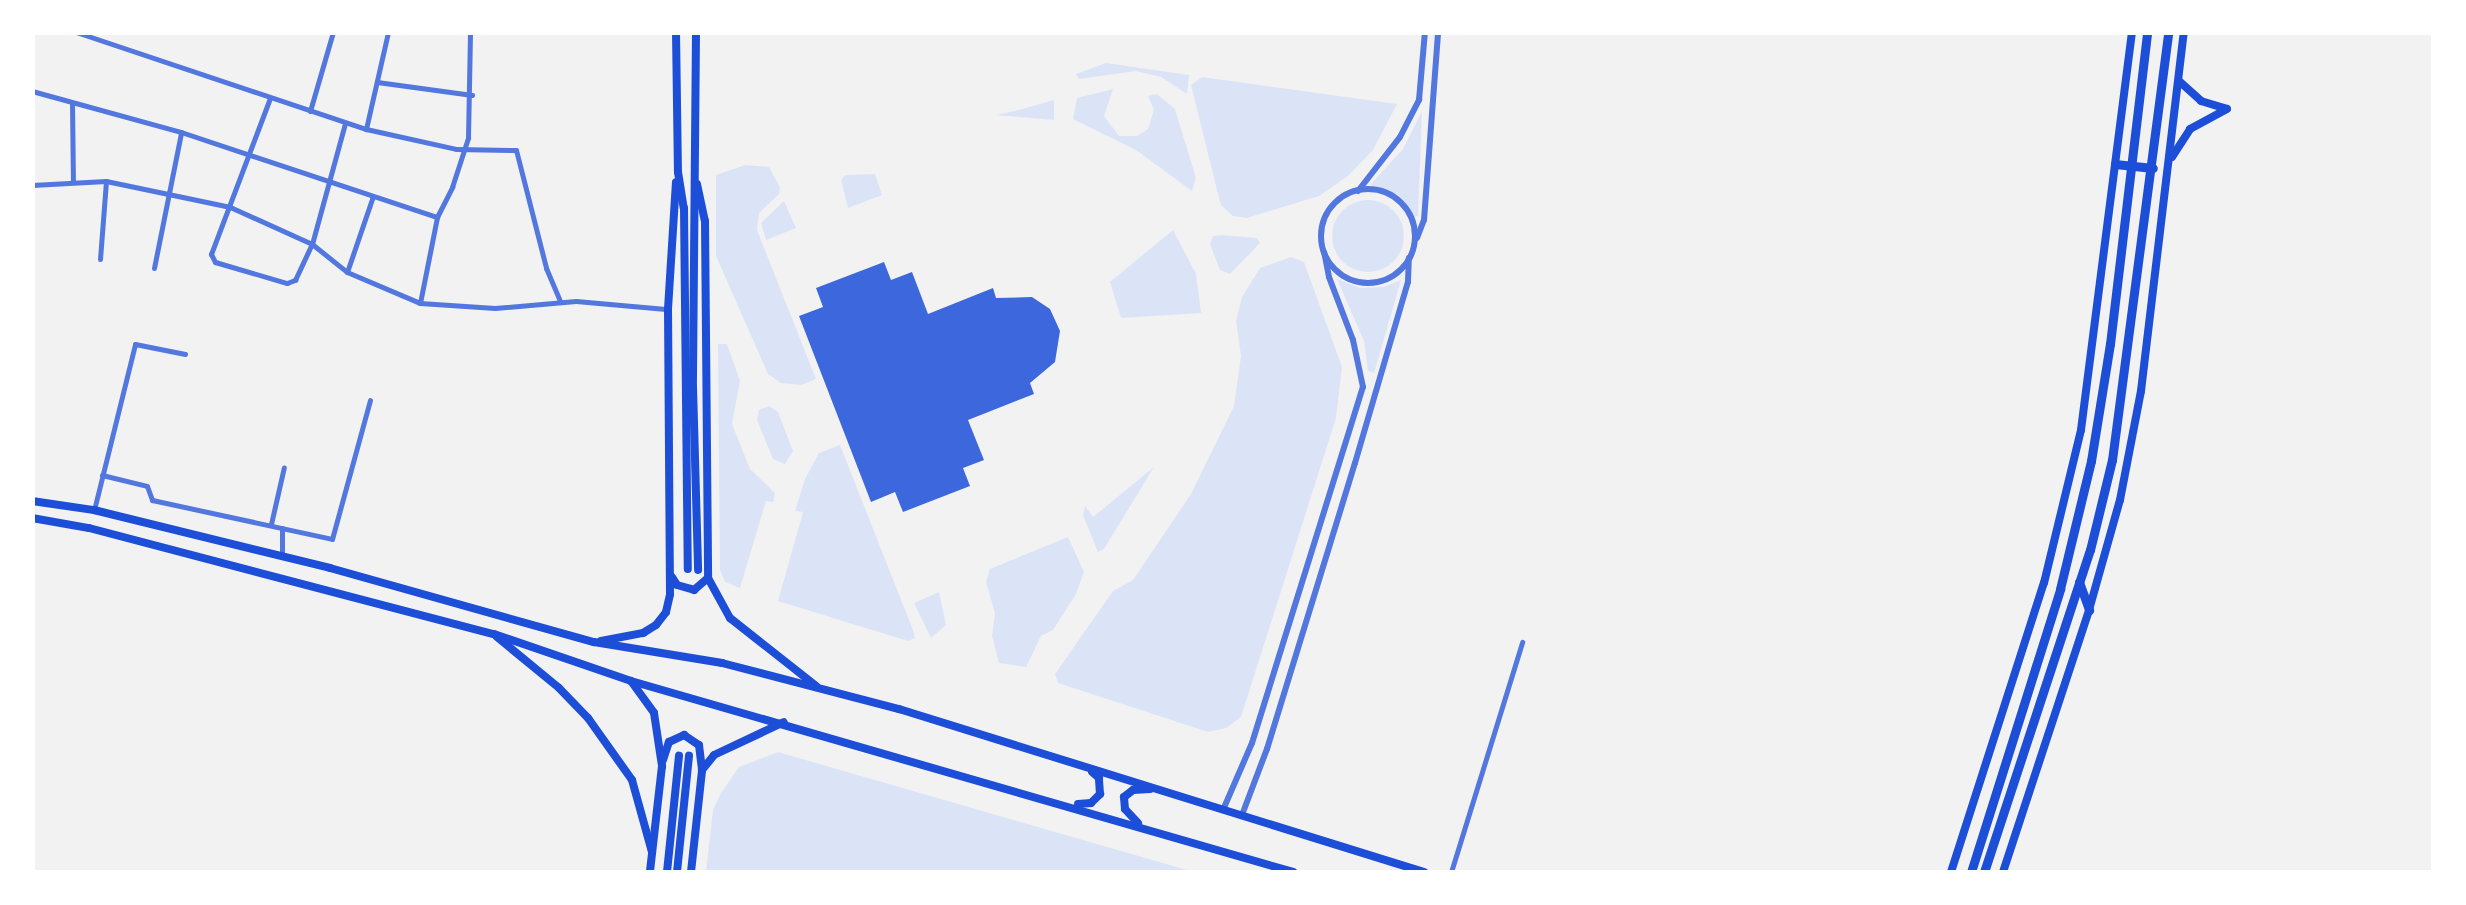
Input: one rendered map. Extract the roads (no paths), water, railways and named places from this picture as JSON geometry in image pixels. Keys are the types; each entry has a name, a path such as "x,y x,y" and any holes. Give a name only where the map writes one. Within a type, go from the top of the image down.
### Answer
{"highway":[{"path":"1971,872 2060,589 2088,476 2106,374 2148,32"},
{"path":"1984,872 2079,582 2119,424 2168,32"},
{"path":"2115,164 2153,168"},
{"path":"2079,582 2089,610"}],"main road":[{"path":"594,642 625,638 656,625 666,612 672,578 668,309 678,172 676,32"},
{"path":"678,172 684,208 693,570 696,32"},
{"path":"1951,872 2032,621 2069,488 2086,401 2132,32"},
{"path":"2003,872 2089,610 2135,428 2184,32"},
{"path":"2169,166 2190,129 2227,109 2200,101 2179,81"},
{"path":"697,184 705,221 708,578 730,618 818,688"},
{"path":"32,501 94,510 282,557 594,642 722,663 818,688 1424,872"},
{"path":"32,518 89,528 494,634 631,681 784,722 1293,872"},
{"path":"672,578 677,585 694,590 708,578"},
{"path":"494,634 559,688 588,718 632,780 652,852"},
{"path":"631,681 654,713 662,766"},
{"path":"702,770 714,755 784,722"},
{"path":"650,872 662,766 669,742 684,735 699,745 702,770 690,872"},
{"path":"668,872 684,756 678,872"},
{"path":"1068,804 1091,803 1100,794 1099,778 1088,768"},
{"path":"1141,826 1125,809 1124,797 1133,790 1154,789"}],"street":[{"path":"76,32 98,36 345,123 464,150 516,150 546,268 560,301"},
{"path":"310,111 334,32"},
{"path":"366,128 388,32"},
{"path":"420,303 437,217 464,150 472,95 470,32"},
{"path":"1358,190 1400,137 1419,100 1425,32"},
{"path":"1242,816 1268,749 1424,220 1438,32"},
{"path":"377,82 472,95"},
{"path":"32,91 182,132 437,217"},
{"path":"270,98 211,254 214,262 292,283 312,244 345,123"},
{"path":"1419,100 1432,101"},
{"path":"72,103 73,180"},
{"path":"154,268 182,132"},
{"path":"100,258 106,182"},
{"path":"32,184 106,182 230,207 312,244 348,272 420,303 495,308 560,301 668,309"},
{"path":"1223,810 1252,744 1363,386 1354,340 1324,252 1321,237 1327,214 1344,196 1372,190 1400,202 1414,228 1414,244"},
{"path":"348,272 373,196"},
{"path":"1324,252 1338,272 1363,283 1390,278 1410,258"},
{"path":"94,510 135,344 186,354"},
{"path":"1363,386 1376,392"},
{"path":"102,474 147,486 152,500 332,540 370,400"},
{"path":"1342,458 1355,463"},
{"path":"271,524 284,467"},
{"path":"282,528 282,557"},
{"path":"1451,872 1522,642"}]}
